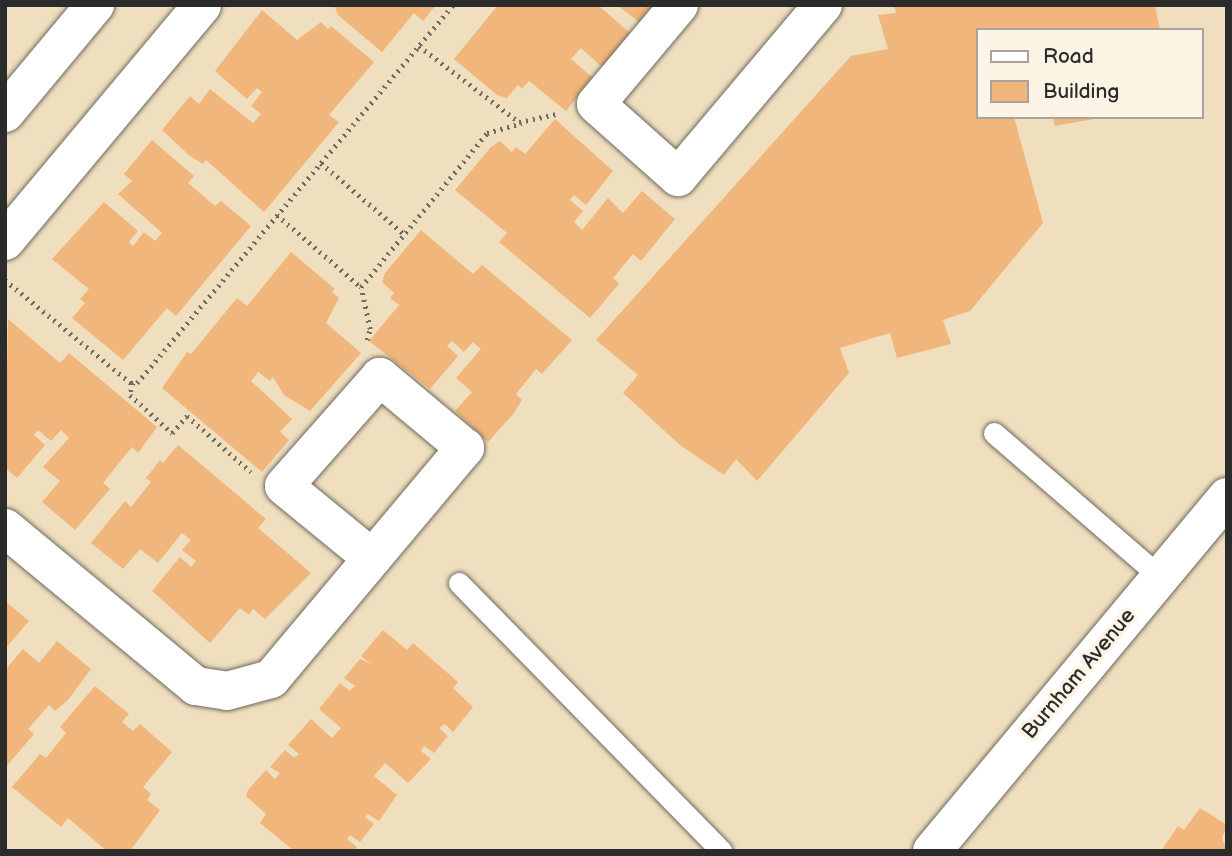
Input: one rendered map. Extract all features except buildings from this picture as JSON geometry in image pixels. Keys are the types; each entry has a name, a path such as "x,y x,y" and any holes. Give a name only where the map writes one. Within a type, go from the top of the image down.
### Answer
{"street":[{"path":"5,113 95,5"},
{"path":"5,241 202,5"},
{"path":"679,5 596,104 678,177 823,5"},
{"path":"5,527 196,686 227,691 271,679 465,448 380,377 285,486 372,558"},
{"name":"Burnham Avenue","path":"932,851 1227,497"}],"lane":[{"path":"994,433 1160,577"},
{"path":"459,583 721,851"}],"path":[{"path":"285,486 268,472 260,480 187,416 172,433 130,395 133,383 453,5"},
{"path":"419,46 522,123"},
{"path":"360,287 487,133 554,113 577,116 596,104"},
{"path":"321,163 404,234"},
{"path":"277,215 360,287 370,329 364,344 380,377"},
{"path":"5,280 133,383"}]}
